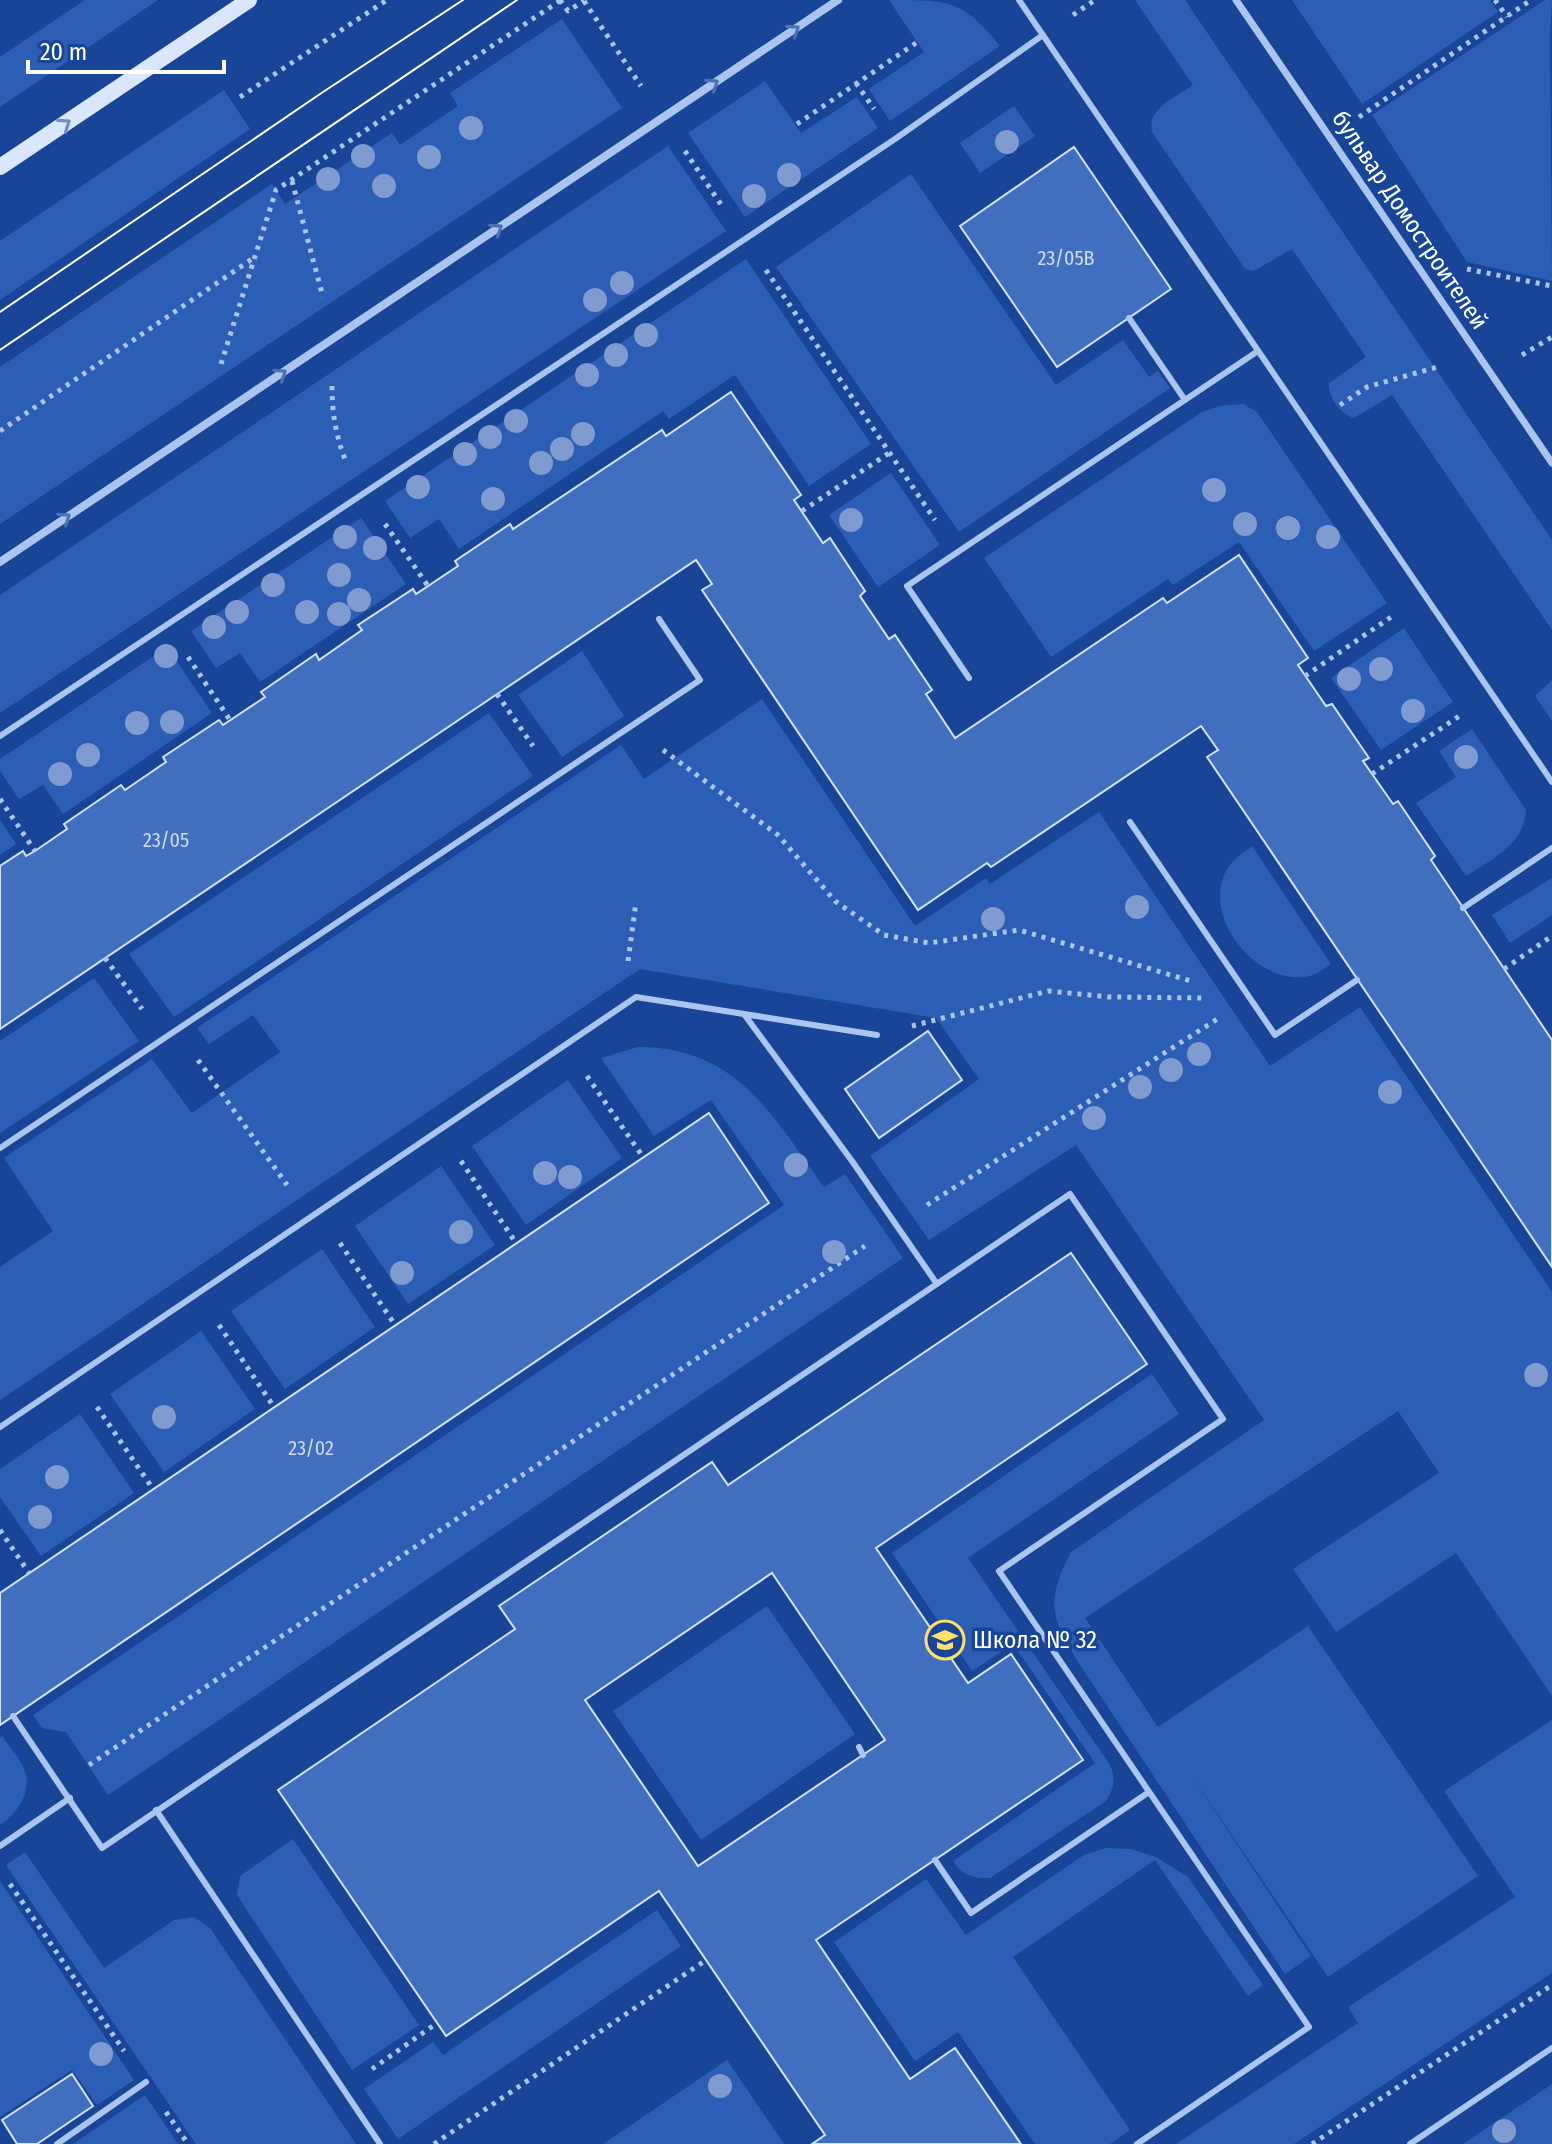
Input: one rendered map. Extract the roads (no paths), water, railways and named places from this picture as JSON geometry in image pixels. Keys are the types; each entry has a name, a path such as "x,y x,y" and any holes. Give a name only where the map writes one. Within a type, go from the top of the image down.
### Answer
{"main road":[{"path":"0,167 249,0"}],"street":[{"path":"0,562 838,0"},
{"name":"бульвар Домостроителей","path":"1236,0 1552,463"}],"lane":[{"path":"1019,0 1552,782"},
{"path":"0,736 895,139 1043,35"},
{"path":"1129,318 1185,400"},
{"path":"969,678 907,586 1258,351"},
{"path":"0,1148 700,680 659,619"},
{"path":"1130,822 1275,1035 1357,980"},
{"path":"1463,908 1552,848"},
{"path":"0,1427 636,997 877,1035"},
{"path":"744,1014 937,1284"},
{"path":"13,1716 102,1848 1070,1194 1223,1419 999,1571 1309,2027 1137,2144"},
{"path":"859,1747 863,1755"},
{"path":"935,1860 971,1913 1149,1792"},
{"path":"0,1846 70,1798"},
{"path":"156,1810 380,2144"},
{"path":"1410,2144 1552,2048"},
{"path":"57,2144 146,2082"}],"tram line":[{"path":"0,312 463,0"},
{"path":"0,350 517,0"}],"place":[{"name":"Школа № 32","path":"945,1640"}]}
